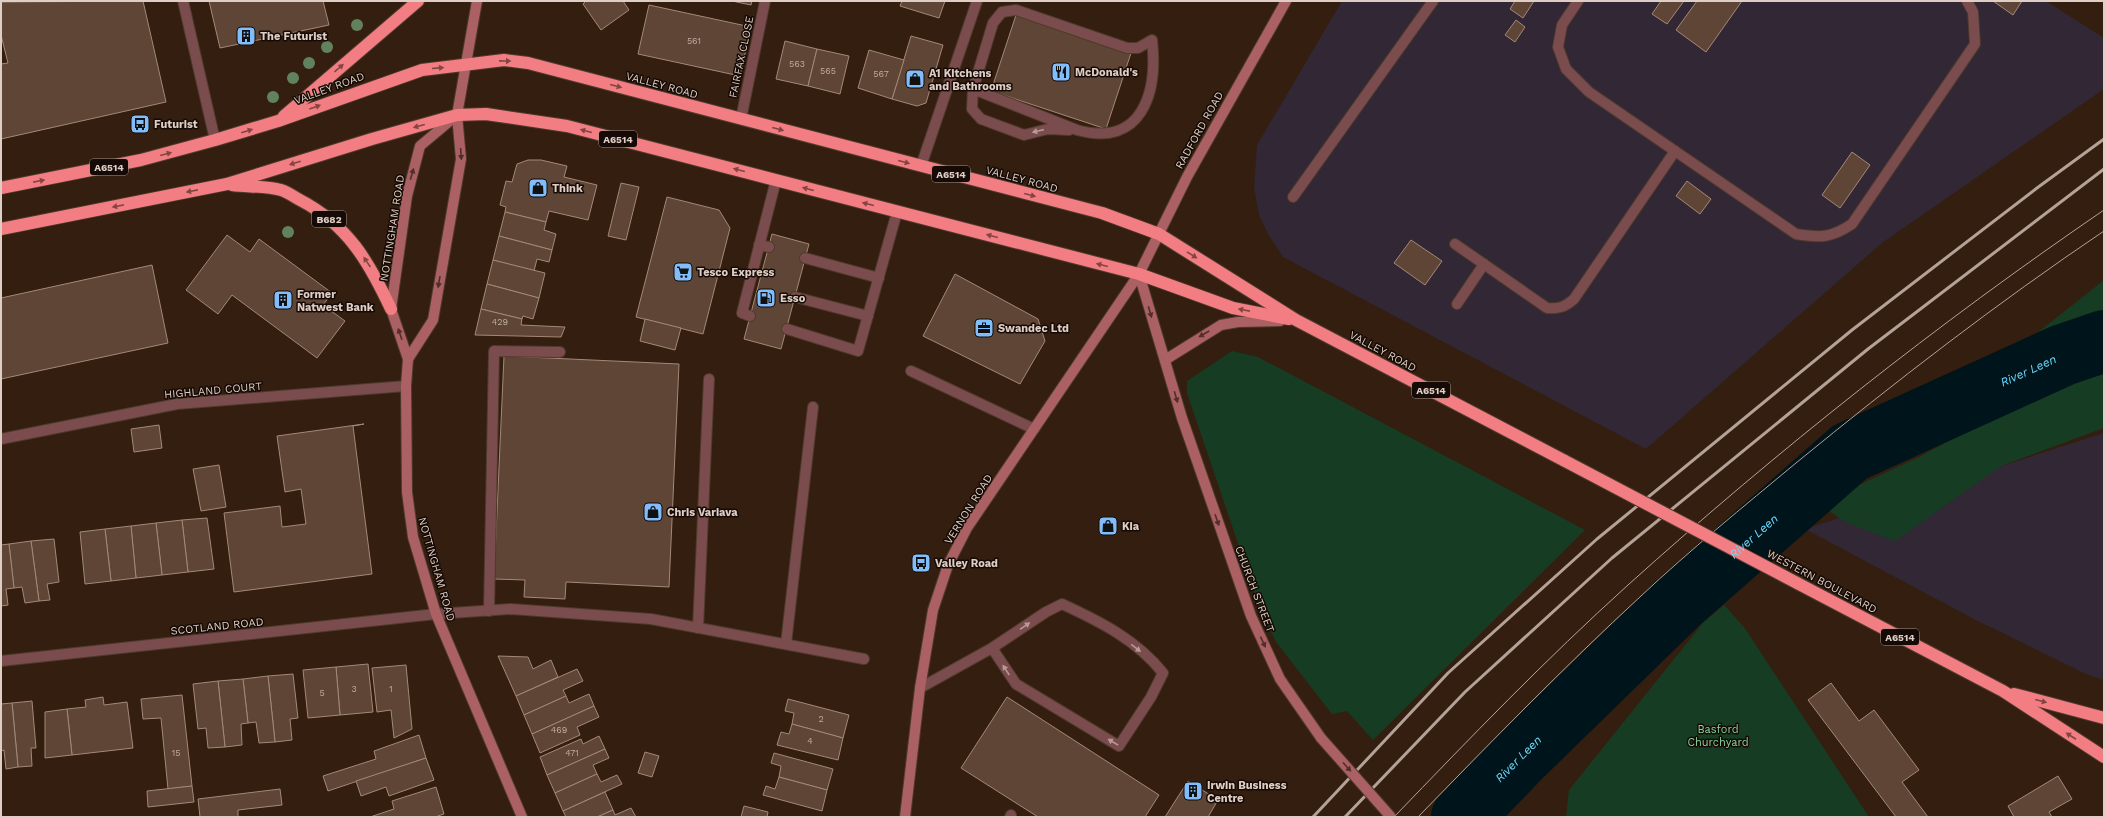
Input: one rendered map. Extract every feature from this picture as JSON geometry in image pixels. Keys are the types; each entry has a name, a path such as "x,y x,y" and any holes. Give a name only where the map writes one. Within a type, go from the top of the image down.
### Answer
{"highway":[{"path":"278,121 418,1"},
{"name":"VALLEY ROAD","path":"1,188 141,160 216,140 278,121 422,70 466,66 504,60 528,63 1102,214 1159,234 1296,320 1565,460"},
{"name":"VALLEY ROAD","path":"1,229 227,184 372,139 457,115 486,114 566,126 1139,274 1234,308 1296,320"},
{"name":"B682","path":"227,184 281,190 315,208 348,237 361,253 372,270 391,309"},
{"name":"WESTERN BOULEVARD","path":"1565,460 2003,691 2104,757"},
{"name":"WESTERN BOULEVARD","path":"2003,691 2104,718"}],"street":[{"path":"183,1 216,140"},
{"name":"NOTTINGHAM ROAD","path":"408,359 433,320 461,159 457,115 477,1"},
{"name":"FAIRFAX CLOSE","path":"740,119 765,1"},
{"path":"921,166 976,1"},
{"name":"RADFORD ROAD","path":"1139,274 1191,170 1286,1"},
{"path":"1293,197 1433,1"},
{"path":"1578,1 1562,25 1558,47 1566,69 1589,92 1796,234 1820,238 1838,234 1852,224 1975,44 1974,12 1967,1"},
{"path":"973,89 1077,130 1092,134 1106,134 1119,131 1136,119 1150,91 1154,61 1152,40 1138,48 1127,48 1016,10 1002,12 992,22 973,89 972,109 982,119 1024,135 1048,129 1077,130"},
{"name":"NOTTINGHAM ROAD","path":"457,115 420,146 407,196 391,309 408,359 406,386 406,492 413,537 436,614 522,817"},
{"path":"1456,244 1547,308 1556,309 1566,306 1574,299 1675,151"},
{"path":"750,316 742,313 754,283 764,246 776,180"},
{"path":"786,329 858,351 898,212"},
{"path":"805,258 879,278"},
{"path":"1456,304 1484,264"},
{"name":"CHURCH STREET","path":"1139,274 1182,418 1251,616 1280,679 1321,738 1391,817"},
{"name":"VERNON ROAD","path":"905,817 920,688 933,610 948,565 967,528 1139,274"},
{"path":"795,297 868,316"},
{"path":"1165,360 1221,324 1296,320"},
{"path":"489,611 494,351 560,352"},
{"path":"911,371 1034,429"},
{"path":"698,628 709,379"},
{"name":"HIGHLAND COURT","path":"1,439 177,404 406,386"},
{"path":"786,644 814,407"},
{"path":"920,688 992,648 1046,612 1062,604 1105,624 1152,660 1163,673 1151,697 1119,746 1016,684 992,648"},
{"name":"SCOTLAND ROAD","path":"1,661 436,614 511,610 651,619 864,659"}],"shaded area":[{"path":"1342,1 2046,1 2104,38 2104,89 1882,243 1646,449 1283,257 1268,234 1259,215 1254,187 1257,145"},
{"path":"2104,433 2104,680 2086,674 1972,618 1805,529"}],"green space":[{"path":"2104,280 2104,318 2008,356"},
{"path":"1232,351 1258,357 1585,530 1373,740 1347,711 1332,714 1276,642 1262,614 1187,393 1187,381"},
{"path":"2104,369 2104,428 2001,466 1895,541 1845,522 1824,507 1831,498 1919,457 2028,398"},
{"name":"Basford Churchyard","path":"1724,605 1744,627 1869,817 1566,817 1569,790 1703,623"}],"building":[{"path":"143,1 166,102 1,139 1,64 8,63 1,35 1,2"},
{"name":"The Futurist","path":"209,1 323,1 329,25 220,48"},
{"path":"586,1 623,1 629,10 601,30 583,4"},
{"path":"732,1 752,1 751,5"},
{"path":"902,1 945,1 939,18 900,6"},
{"path":"1515,1 1534,1 1523,18 1510,9"},
{"path":"1661,1 1684,1 1667,24 1652,14"},
{"path":"1697,1 1742,1 1706,52 1676,30"},
{"path":"1993,1 2022,1 2013,15"},
{"path":"649,5 751,27 740,76 638,54"},
{"name":"McDonald's","path":"1016,15 1131,53 1106,129 991,91"},
{"path":"1516,20 1525,27 1515,42 1505,35"},
{"name":"A1 Kitchens and Bathrooms","path":"911,36 943,45 926,103 917,106 892,99"},
{"path":"785,41 817,49 808,86 776,79"},
{"path":"817,49 849,56 840,94 808,86"},
{"path":"869,50 904,60 892,99 858,88"},
{"path":"1852,152 1870,165 1840,208 1822,195"},
{"path":"528,160 541,160 567,166 564,177 597,185 588,220 549,211 546,222 505,212 506,207 500,205 506,181 512,182 517,164"},
{"path":"1687,181 1711,199 1700,214 1676,196"},
{"path":"621,183 639,187 626,240 608,236"},
{"name":"Tesco Express","path":"667,197 719,210 730,228 703,334 636,317"},
{"path":"505,212 546,222 544,230 556,234 552,250 499,236"},
{"path":"772,234 809,244 781,349 744,339"},
{"name":"Former Natwest Bank","path":"227,235 250,252 259,239 332,293 323,305 345,321 317,358 232,295 218,314 186,290"},
{"path":"499,236 552,250 549,262 537,259 534,271 493,260"},
{"path":"1411,240 1442,261 1425,285 1394,263"},
{"path":"493,260 545,273 539,298 487,284"},
{"path":"152,265 168,343 1,379 1,298"},
{"name":"Swandec Ltd","path":"955,274 1038,319 1045,341 1020,384 923,336"},
{"path":"487,284 539,298 533,319 523,316 522,319 481,309"},
{"path":"481,309 522,319 521,325 565,327 561,337 475,335"},
{"path":"645,319 681,328 675,350 640,341"},
{"path":"504,356 679,364 669,587 566,582 565,599 524,597 525,580 494,579"},
{"path":"364,424 353,426 372,574 234,592 224,513 280,506 282,527 306,524 301,489 285,492 277,436"},
{"path":"159,425 162,448 134,452 131,429"},
{"path":"219,465 226,507 201,511 193,469"},
{"path":"207,518 214,569 188,572 182,520"},
{"path":"182,520 188,572 162,575 156,523"},
{"path":"156,523 162,575 136,578 131,526"},
{"path":"131,526 136,578 111,581 105,529"},
{"path":"105,529 111,581 85,584 80,532"},
{"path":"54,539 59,582 47,584 50,600 39,601 31,541"},
{"path":"31,541 39,601 25,603 22,587 14,588 9,544"},
{"path":"9,544 14,588 6,589 8,605 1,606 1,545"},
{"path":"498,656 528,657 533,669 551,660 558,677 516,696"},
{"path":"368,664 373,712 340,715 336,667"},
{"path":"406,665 412,729 394,738 391,710 377,712 372,668"},
{"path":"336,667 340,715 308,718 303,670"},
{"path":"577,669 583,681 563,690 566,696 524,715 516,696"},
{"path":"293,674 298,718 290,719 292,740 275,742 268,676"},
{"path":"268,676 275,742 259,743 256,722 248,723 243,679"},
{"path":"243,679 248,723 241,724 242,745 225,747 218,681"},
{"path":"218,681 225,747 208,748 206,728 198,729 193,684"},
{"path":"1831,683 1859,721 1874,710 1919,770 1902,782 1928,817 1896,817 1808,700"},
{"path":"589,694 594,706 532,734 524,715 566,696 569,703"},
{"path":"182,695 192,786 168,789 161,718 143,719 141,699"},
{"path":"103,697 104,705 127,702 133,748 72,755 67,709 86,707 85,700"},
{"path":"1007,697 1159,795 1145,817 1038,817 961,768"},
{"path":"788,699 849,715 843,738 792,724 794,713 785,711"},
{"path":"32,701 36,748 31,748 32,766 18,767 12,703"},
{"path":"12,703 18,767 6,769 4,750 1,751 1,704"},
{"path":"594,706 599,717 577,727 580,735 540,753 532,734"},
{"path":"67,709 72,755 45,758 45,712"},
{"path":"792,724 843,738 838,760 777,745 781,732 789,734"},
{"path":"419,735 426,758 328,791 323,776 376,759 374,751"},
{"path":"599,736 605,749 547,775 540,757 581,739 583,744"},
{"path":"605,749 609,758 593,765 597,774 555,793 547,775"},
{"path":"645,752 659,756 652,777 638,773"},
{"path":"774,753 833,769 827,790 779,777 781,766 771,763"},
{"path":"426,758 434,780 389,796 386,787 361,796 356,781"},
{"path":"597,774 601,782 617,775 622,784 563,811 555,793"},
{"path":"2058,776 2072,799 2049,812 2052,817 2014,817 2008,806"},
{"path":"779,777 827,790 822,811 763,795 766,786 775,789"},
{"name":"Irwin Business Centre","path":"1188,781 1218,800 1208,817 1165,817"},
{"path":"192,786 194,802 148,807 147,791"},
{"path":"436,787 444,814 435,817 370,817 394,809 392,801"},
{"path":"280,789 282,805 238,810 238,817 200,817 198,799"},
{"path":"605,792 613,810 597,817 566,817 563,811"},
{"path":"744,806 768,812 767,817 741,817"},
{"path":"631,808 636,817 597,817 613,810 615,815"}],"waterway":[{"name":"River Leen","path":"1462,817 1522,755 1679,602 1850,452 2063,355 2104,341"}],"tram line":[{"path":"1394,817 1480,728 1568,641 1628,585 1742,485 1800,437 1920,343 2042,253 2104,210"},
{"path":"1418,817 1556,677 1612,623 1698,545 1796,463 1909,373 2025,286 2104,231"}],"railway":[{"path":"1313,817 1448,673 1597,539 1852,330 2037,188 2104,139"},
{"path":"1345,817 1465,692 1612,558 1868,349 2104,169"}],"place":[{"name":"The Futurist","path":"246,36"},
{"name":"McDonald's","path":"1061,72"},
{"name":"A1 Kitchens and Bathrooms","path":"915,79"},
{"name":"Futurist","path":"140,124"},
{"name":"Think","path":"538,188"},
{"name":"Tesco Express","path":"683,272"},
{"name":"Esso","path":"766,298"},
{"name":"Former Natwest Bank","path":"283,300"},
{"name":"Swandec Ltd","path":"984,328"},
{"name":"Chris Variava","path":"653,512"},
{"name":"Kia","path":"1108,526"},
{"name":"Valley Road","path":"921,563"},
{"name":"Irwin Business Centre","path":"1193,791"}]}
